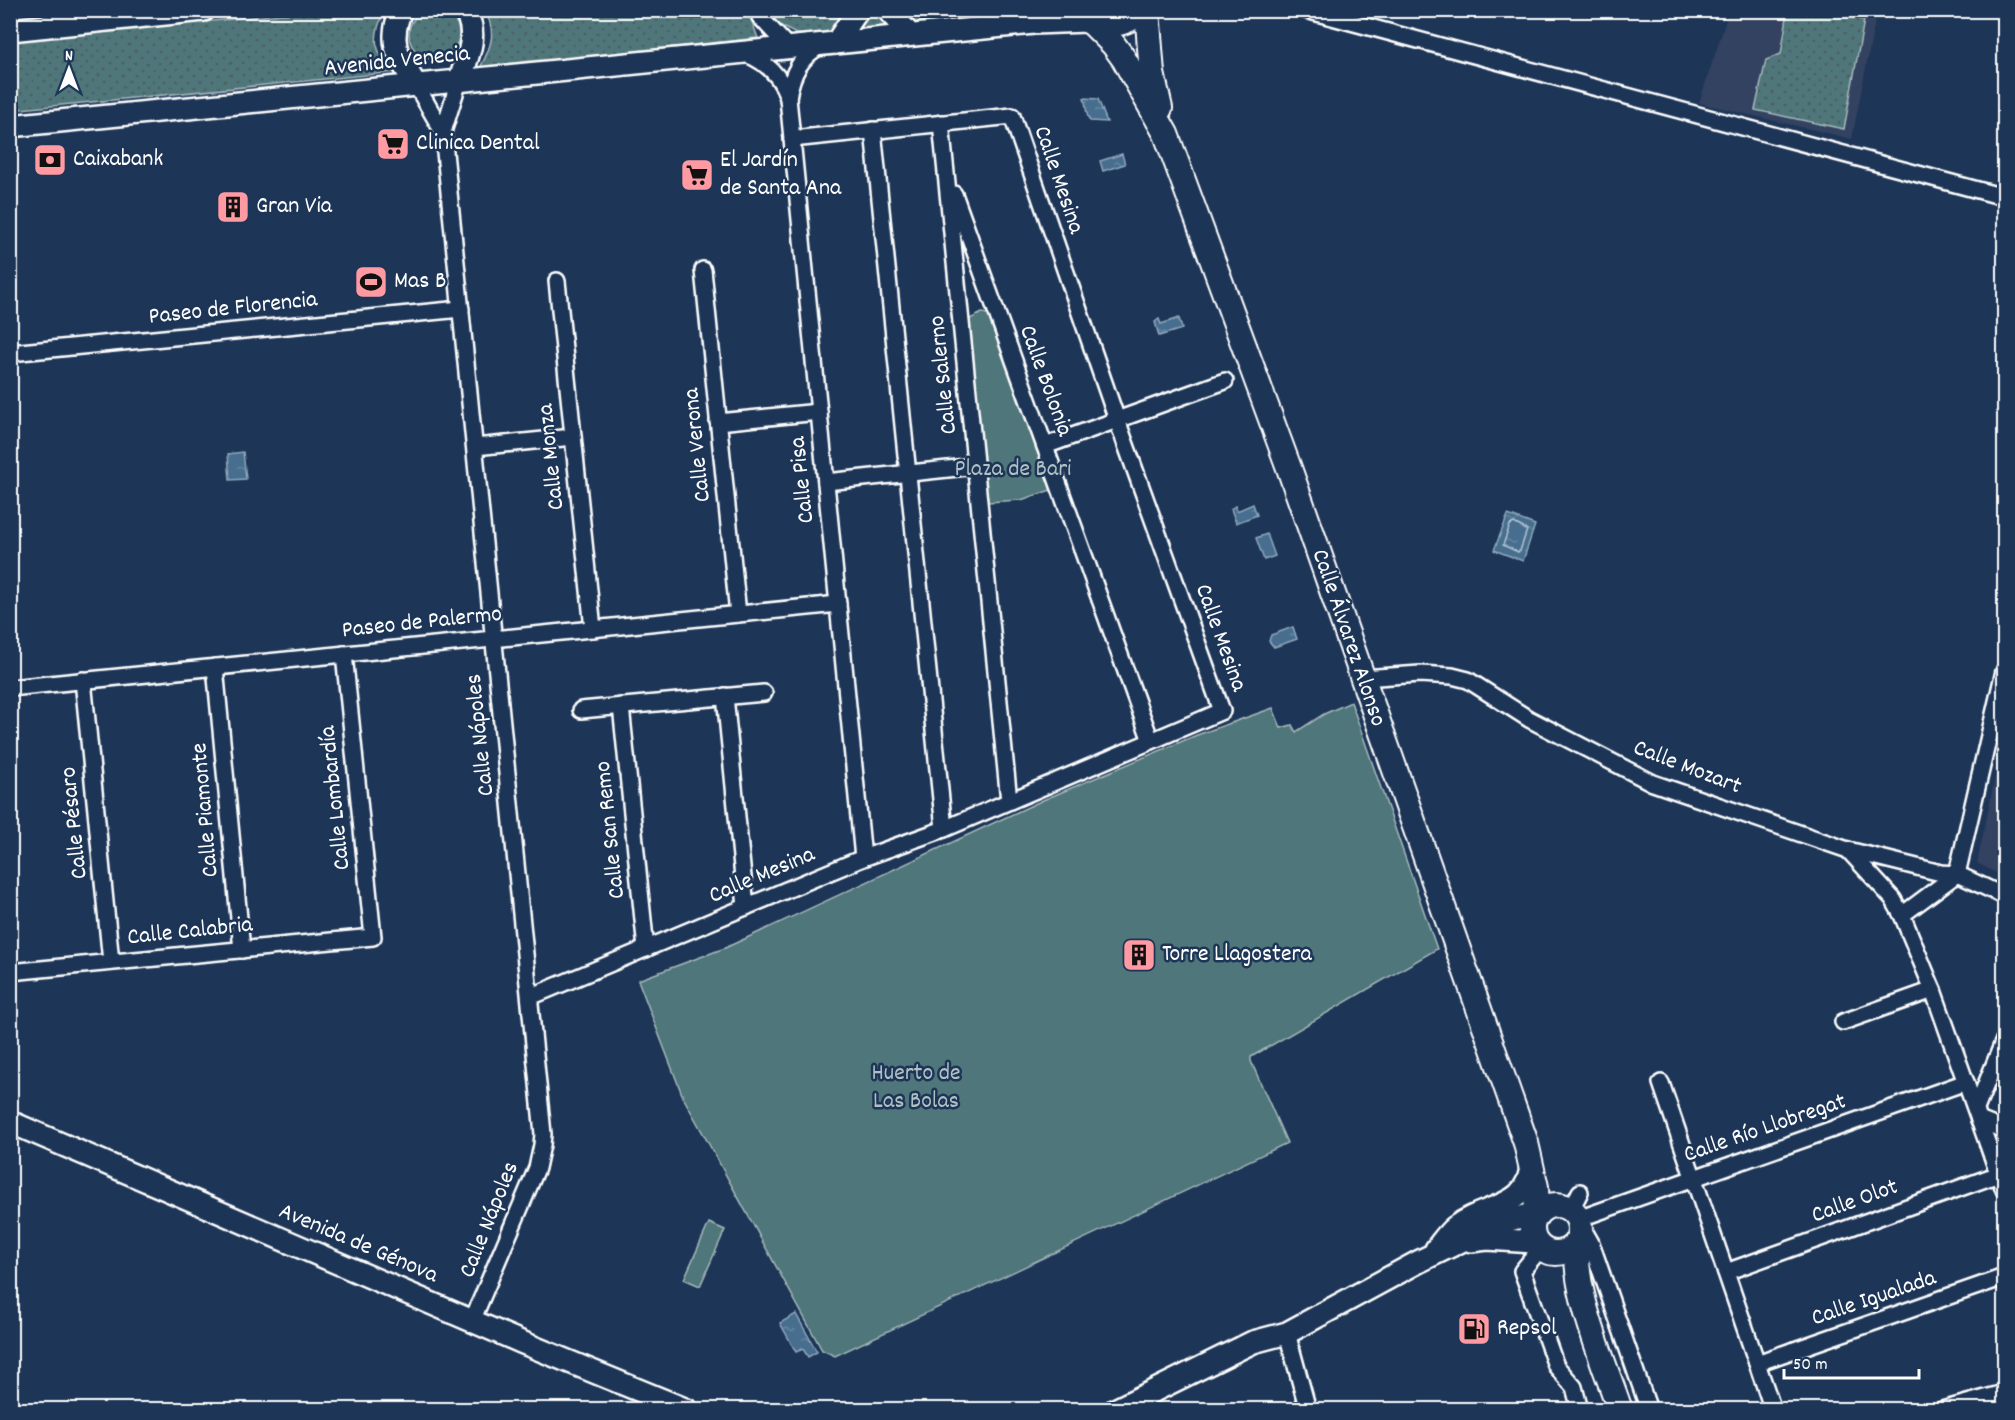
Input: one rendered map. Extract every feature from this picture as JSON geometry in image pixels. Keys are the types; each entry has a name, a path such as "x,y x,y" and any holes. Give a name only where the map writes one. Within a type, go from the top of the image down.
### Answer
{"main road":[{"path":"1083,18 1108,26 1134,18 1145,10"},
{"name":"Calle Álvarez Alonso","path":"1145,10 1152,73 1166,134 1257,380 1528,1151 1536,1187 1538,1213 1532,1229 1540,1247"},
{"name":"Calle Álvarez Alonso","path":"1083,18 1113,44 1124,59 1166,134"},
{"name":"Calle Álvarez Alonso","path":"1528,1151 1558,1200 1576,1215"},
{"path":"1538,1213 1554,1205 1576,1215"},
{"path":"1540,1247 1553,1254 1567,1251 1576,1243 1576,1215"},
{"path":"1576,1215 1575,1257 1585,1306 1620,1410"},
{"path":"1540,1247 1563,1267 1585,1306"}],"street":[{"path":"10,30 204,10"},
{"path":"401,10 394,26 396,52 416,85"},
{"path":"459,81 472,46 469,18 465,10"},
{"path":"758,10 760,16 789,48"},
{"path":"829,44 858,10"},
{"path":"888,10 910,35"},
{"path":"1306,10 2004,197"},
{"name":"Avenida Venecia","path":"10,126 1083,18"},
{"name":"Calle Pisa","path":"788,98 792,77 798,66 813,50 829,44"},
{"name":"Calle Pisa","path":"742,52 754,57 776,75 788,98 863,858"},
{"name":"Calle Nápoles","path":"459,81 443,132 542,1122 542,1145 532,1178 472,1321"},
{"name":"Calle Nápoles","path":"416,85 443,132"},
{"name":"Calle Mesina","path":"530,997 863,858 944,829 1222,711 1117,420 1012,116 792,139"},
{"name":"Calle Salerno","path":"941,123 1009,801"},
{"path":"873,130 944,829"},
{"name":"Calle Bolonia","path":"946,171 1151,741"},
{"name":"Calle Verona","path":"703,270 738,614"},
{"name":"Calle Monza","path":"557,281 593,629"},
{"name":"Paseo de Florencia","path":"10,353 461,309"},
{"path":"1045,446 1225,381"},
{"path":"718,422 819,412"},
{"path":"475,447 573,437"},
{"path":"826,482 976,466"},
{"name":"Paseo de Palermo","path":"10,688 838,604"},
{"name":"Calle Lombardía","path":"344,654 374,937"},
{"name":"Calle Piamonte","path":"215,667 242,950"},
{"path":"1902,915 1957,874 2004,671"},
{"name":"Calle Mozart","path":"1363,678 1420,674 1452,676 1468,680 1529,719 1653,783 1848,850 1941,873 1957,874 2004,896"},
{"name":"Calle Pésaro","path":"83,680 111,962"},
{"path":"581,710 764,693"},
{"path":"725,696 746,907"},
{"name":"Calle San Remo","path":"621,706 646,949"},
{"path":"1848,850 1893,899 1902,915 1933,990 2004,1190"},
{"name":"Calle Calabria","path":"10,972 374,937"},
{"path":"1843,1022 1933,990"},
{"path":"1977,1114 2004,1040"},
{"name":"Calle Río Llobregat","path":"1576,1215 1693,1178 1966,1082"},
{"path":"1661,1083 1773,1410"},
{"path":"1977,1114 2004,1130"},
{"name":"Avenida de Génova","path":"10,1122 472,1321 687,1410"},
{"path":"1424,1259 1457,1225 1524,1191 1530,1174 1528,1151"},
{"name":"Calle Olot","path":"1726,1272 1999,1174"},
{"path":"1115,1410 1253,1342 1287,1333 1424,1259 1498,1223 1538,1213"},
{"name":"Calle Álvarez Alonso","path":"1576,1215 1591,1243 1649,1410"},
{"path":"1424,1259 1469,1242 1486,1239 1540,1247 1522,1271 1556,1366 1574,1387 1580,1410"},
{"name":"Calle Igualada","path":"1758,1363 2004,1277"},
{"path":"1287,1333 1308,1410"},
{"path":"1942,1410 2004,1393"}],"shaded area":[{"path":"1729,11 1877,11 1852,139 1699,103"},
{"path":"2004,735 2004,877 1977,863"}],"green space":[{"path":"434,9 452,16 459,34 452,52 434,59 416,52 409,34 416,16"},
{"path":"1050,10 915,22 900,11"},
{"path":"313,11 385,11 376,37 377,44 383,58 396,72 11,110 11,41"},
{"path":"485,11 748,11 758,38 480,68 492,33"},
{"path":"765,11 845,11 836,29 823,34 796,34 781,26"},
{"path":"863,11 878,11 889,29 858,32"},
{"path":"1788,11 1822,11 1864,20 1844,129 1755,110 1766,60 1781,54"},
{"name":"Plaza de Bari","path":"982,313 993,315 1051,490 1021,500 987,502 968,325 970,319"},
{"name":"Huerto de Las Bolas","path":"1351,702 1437,949 1251,1057 1287,1143 835,1356 822,1350 683,1097 638,980 725,948 1043,800 1197,735 1273,708 1281,728 1292,725 1296,732 1324,714"},
{"path":"709,1223 725,1230 700,1286 684,1279"}],"water":[{"path":"1084,98 1098,99 1107,122 1090,121"},
{"path":"1122,154 1125,164 1103,171 1100,161"},
{"path":"1179,318 1182,329 1159,336 1155,322 1159,319 1161,324"},
{"path":"243,452 246,479 230,480 228,454"},
{"path":"1253,504 1257,515 1236,523 1231,509 1235,506 1237,511"},
{"path":"1508,515 1535,525 1523,561 1494,550"},
{"path":"1267,534 1275,556 1264,560 1256,538"},
{"path":"1293,627 1297,639 1274,647 1269,641 1271,635"},
{"path":"796,1314 817,1352 808,1357 803,1349 796,1352 780,1323"}],"place":[{"name":"Clinica Dental","path":"393,144"},
{"name":"Caixabank","path":"50,160"},
{"name":"El Jardín de Santa Ana","path":"697,175"},
{"name":"Gran Via","path":"233,207"},
{"name":"Mas B","path":"371,282"},
{"name":"Torre Llagostera","path":"1139,955"},
{"name":"Repsol","path":"1474,1329"}]}
